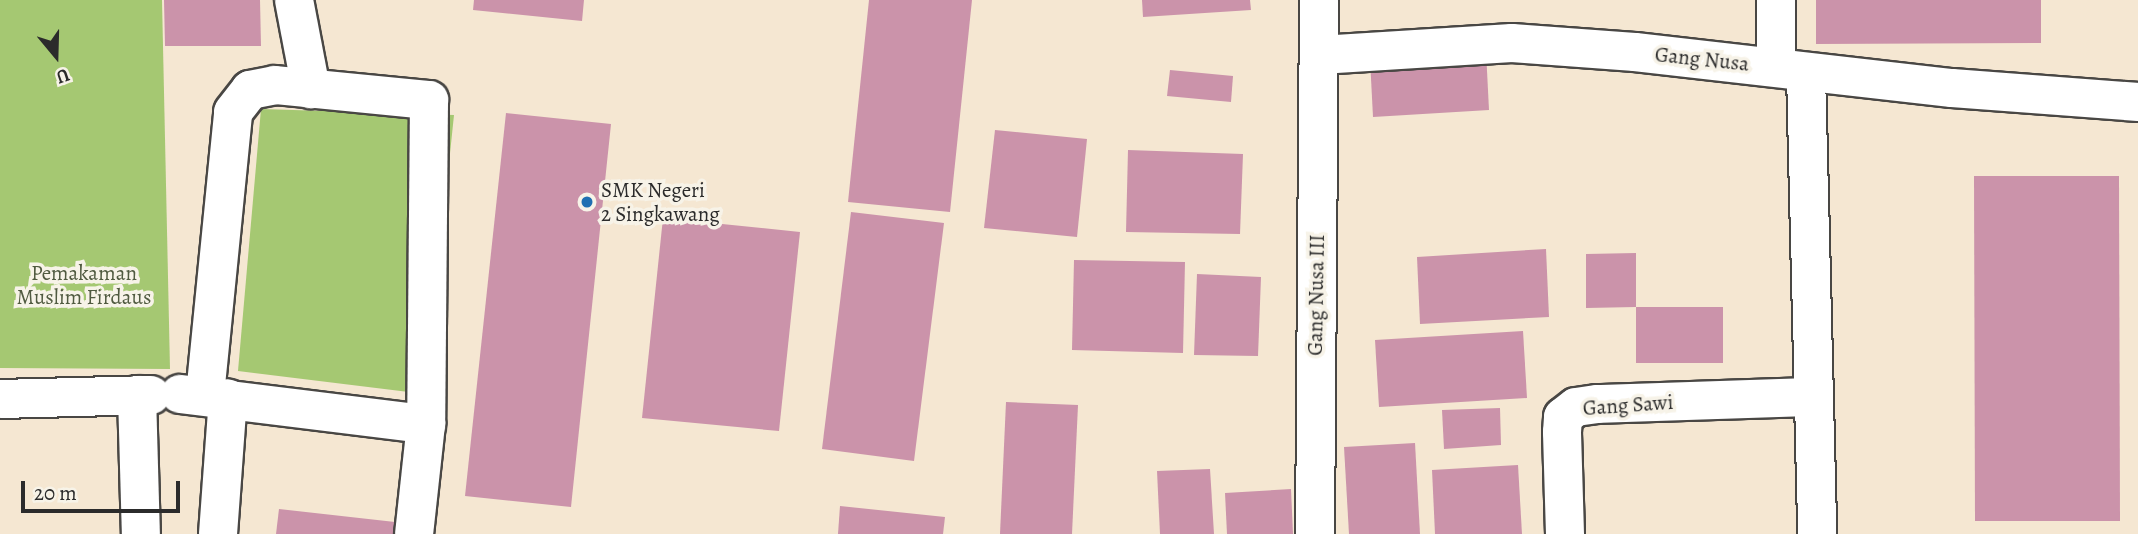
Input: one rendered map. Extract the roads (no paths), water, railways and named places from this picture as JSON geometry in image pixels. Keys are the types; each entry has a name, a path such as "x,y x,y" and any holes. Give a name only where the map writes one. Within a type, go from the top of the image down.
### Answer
{"street":[{"path":"294,0 311,89"},
{"path":"1319,0 1320,55"},
{"path":"1776,0 1791,70 1813,397 1816,534"},
{"name":"Gang Nusa","path":"1320,55 1513,43 2138,102"},
{"name":"Gang Nusa III","path":"1315,534 1320,55"},
{"path":"141,534 180,396 233,112 250,90 275,85 429,100 426,424 414,534"},
{"path":"180,396 218,534"},
{"path":"0,399 180,396 426,424"},
{"name":"Gang Sawi","path":"1566,534 1563,416 1576,407 1813,397"}],"place":[{"name":"SMK Negeri 2 Singkawang","path":"587,202"}],"park label":[{"name":"Pemakaman Muslim Firdaus","path":"84,285"}]}
